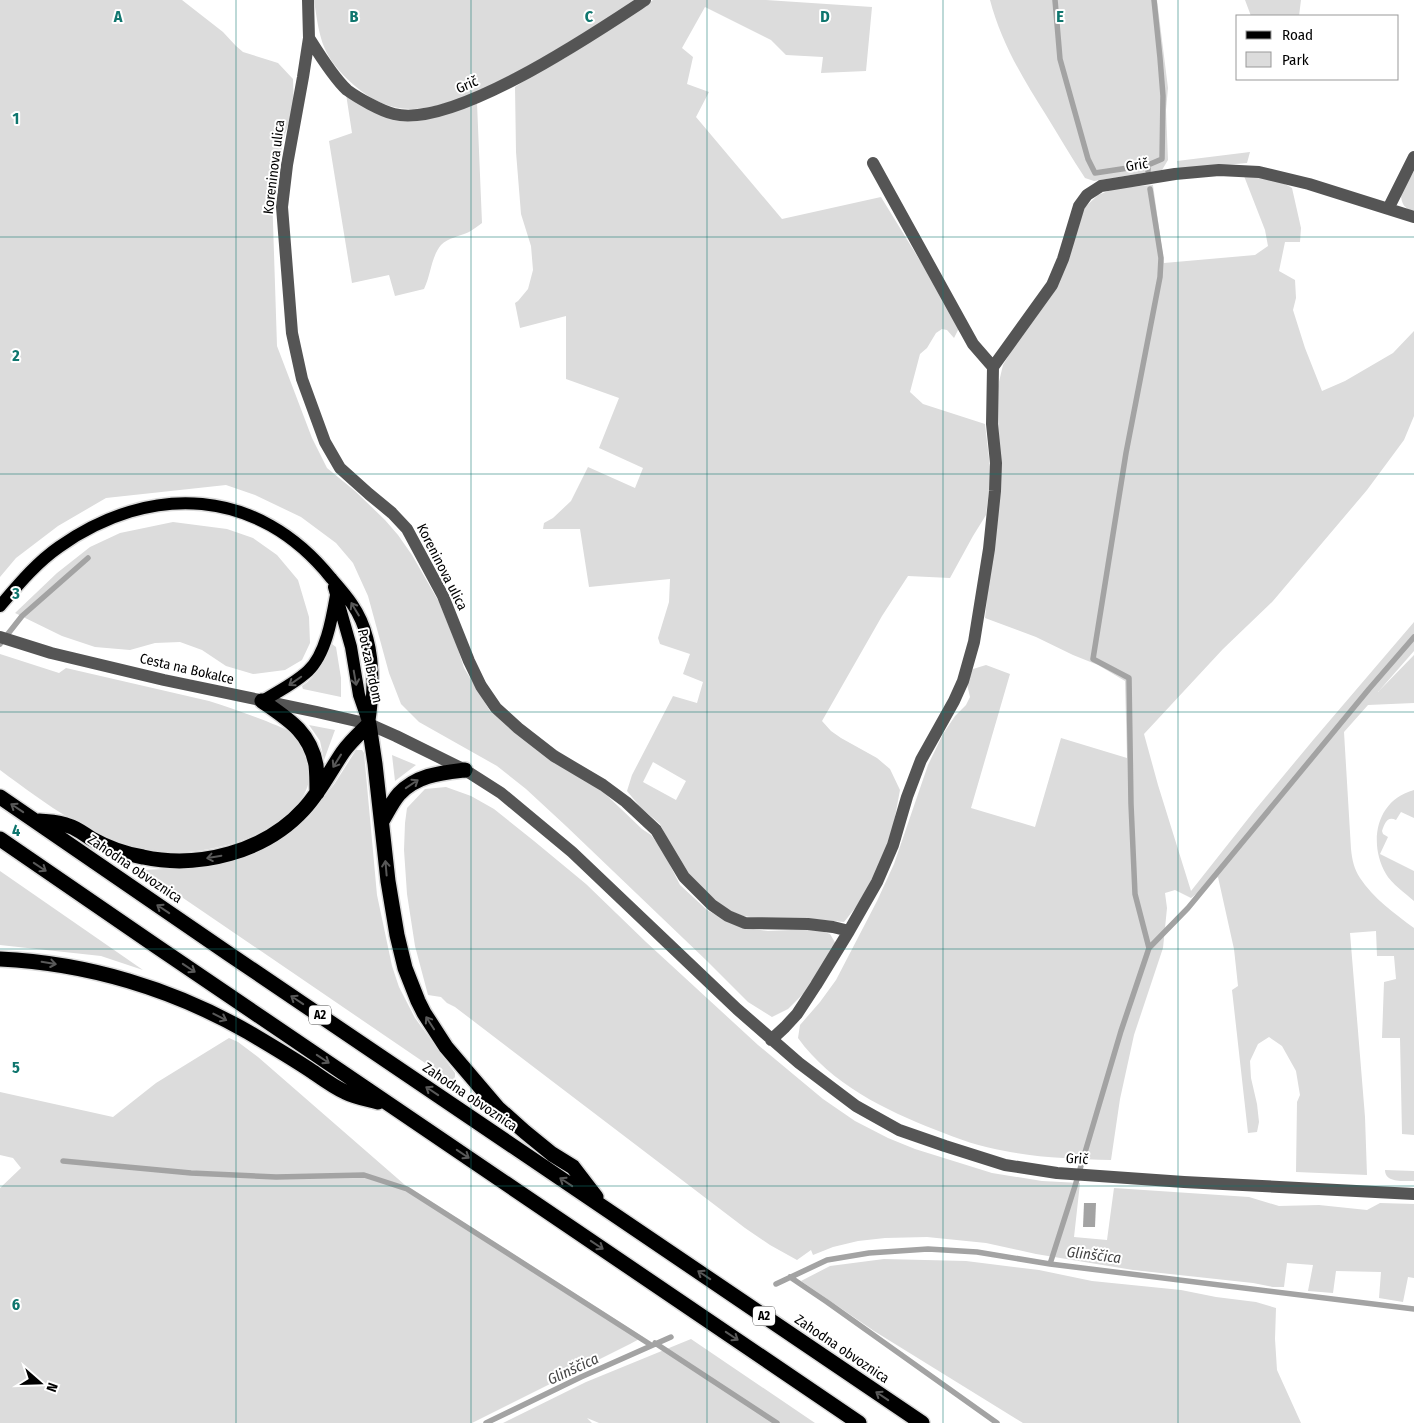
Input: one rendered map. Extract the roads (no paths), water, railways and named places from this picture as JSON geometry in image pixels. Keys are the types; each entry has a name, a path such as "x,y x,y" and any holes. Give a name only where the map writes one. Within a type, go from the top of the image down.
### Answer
{"highway":[{"path":"262,701 300,730 308,742 316,767 317,793"},
{"path":"33,820 70,826 103,845 142,857 193,860 232,853 260,842 295,818 317,793 344,750 369,724"},
{"path":"369,724 388,881 397,935 405,968 418,1001 446,1047 498,1108 552,1154 573,1167 607,1210"},
{"path":"382,821 398,796 417,780 430,775 465,770"},
{"name":"Zahodna obvoznica","path":"0,797 922,1423"},
{"path":"0,839 860,1423"},
{"path":"0,959 39,962 68,967 124,980 160,991 207,1011 247,1032 345,1092 394,1107"}],"main road":[{"name":"Pot za Brdom","path":"0,606 32,569 58,548 87,530 119,515 151,506 181,502 220,506 238,511 270,525 303,547 352,604 362,621 367,638 373,678 373,700 369,724"},
{"name":"Pot za Brdom","path":"332,579 351,647 359,695 369,724"},
{"path":"262,701 302,676 313,665 320,653 330,626 336,592"}],"street":[{"name":"Koreninova ulica","path":"308,0 309,38 287,165 282,207 292,333 300,370 325,442 340,468 407,528 443,596 481,686 496,708 554,756 603,785 626,802 656,830 684,878 712,905 728,916 745,923 808,924 849,931"},
{"name":"Grič","path":"309,38 326,65 347,90 372,105 395,114 417,115 452,108 497,88 568,50 645,0"},
{"path":"1388,209 1414,157"},
{"path":"771,1040 796,1014 849,931 877,882 893,845 907,797 921,760 963,681 974,642 989,549 996,463 992,424 993,367 974,344 873,163"},
{"name":"Grič","path":"993,367 1052,285 1063,259 1078,206 1087,195 1102,186 1175,174 1219,170 1259,172 1309,184 1414,216"},
{"name":"Cesta na Bokalce","path":"0,637 52,653 369,724 465,770"},
{"name":"Grič","path":"465,770 501,793 572,852 771,1040 856,1106 899,1130 1005,1164 1067,1173 1184,1182 1414,1194"}],"waterway":[{"path":"1055,0 1060,59 1088,159 1095,173 1148,165 1148,171"},
{"path":"1148,165 1162,159 1163,96 1154,0"},
{"path":"1050,1264 1121,1031 1149,948 1135,894 1129,678 1093,659 1126,453 1160,277 1161,258 1150,189"},
{"path":"0,644 22,616 88,558"},
{"path":"1149,948 1188,908 1414,637"},
{"path":"63,1161 191,1173 276,1177 364,1175 407,1189 651,1345"},
{"name":"Glinščica","path":"776,1284 827,1260 869,1253 928,1249 977,1252 1050,1264 1414,1309"},
{"path":"790,1277 997,1423"},
{"name":"Glinščica","path":"486,1423 581,1377 671,1337"},
{"path":"655,1343 777,1423"}]}
